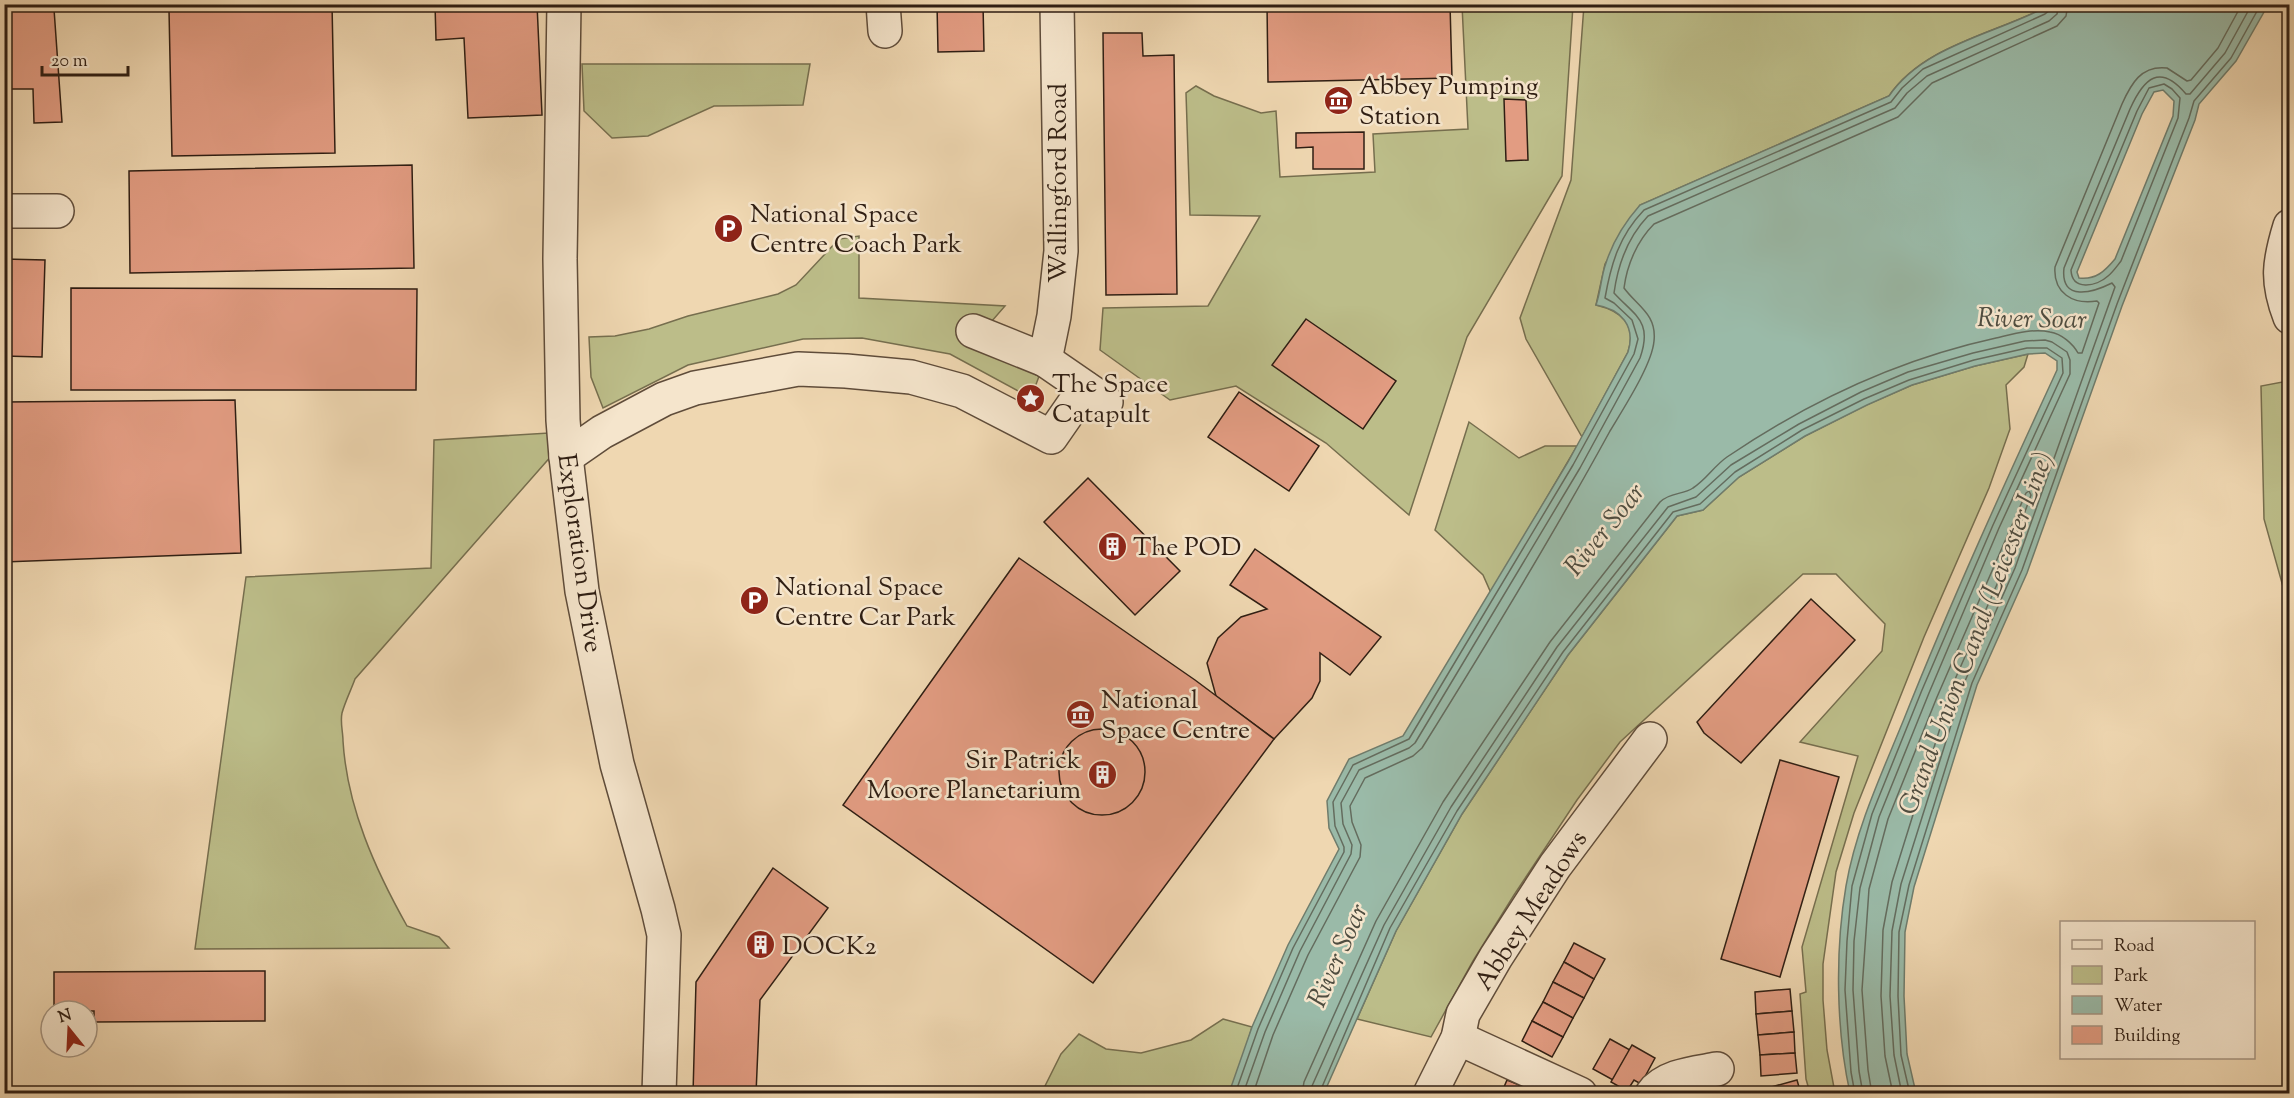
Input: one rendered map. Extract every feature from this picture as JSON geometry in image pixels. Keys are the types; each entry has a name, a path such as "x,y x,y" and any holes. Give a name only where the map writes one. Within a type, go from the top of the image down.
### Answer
{"street":[{"name":"Exploration Drive","path":"564,4 560,270 563,420 566,457 582,591 614,752 664,935 659,1094"},
{"name":"Wallingford Road","path":"1045,360 1054,316 1061,251 1057,4"},
{"path":"4,211 57,211"},
{"path":"2289,226 2280,258 2279,272 2283,299 2289,317"},
{"path":"566,457 609,427 664,399 695,387 798,369 846,370 911,377 962,391 1051,437 1096,395 1045,360 973,331"},
{"name":"Abbey Meadows","path":"1430,1094 1458,1038 1463,1014 1496,957 1555,866 1650,739"},
{"path":"1458,1038 1580,1094"},
{"path":"1652,1094 1656,1089 1679,1077 1717,1069"}],"green space":[{"path":"1462,5 1573,5 1562,176 1467,337 1409,515 1326,443 1236,386 1170,400 1100,350 1103,308 1208,306 1260,216 1190,215 1186,93 1196,86 1214,96 1261,113 1276,111 1280,177 1375,172 1373,134 1468,129"},
{"path":"1584,5 2050,5 1941,52 1921,64 1889,96 1640,205 1605,264 1596,305 1613,311 1625,320 1630,334 1628,352 1582,437 1526,339 1520,318 1571,180"},
{"path":"582,64 810,64 803,105 714,106 648,136 612,138 584,111"},
{"path":"859,236 859,298 1005,306 971,345 1045,360 1031,398 950,354 862,338 803,339 688,365 603,408 591,377 589,337 615,336 649,329 688,316 778,294 796,285 839,239"},
{"path":"2028,354 2024,367 2006,385 2010,429 1989,488 1924,637 1854,813 1836,872 1823,964 1827,1050 1835,1093 1810,1093 1806,1079 1800,994 1806,992 1802,947 1858,756 1800,742 1882,651 1885,624 1836,574 1803,574 1620,742 1577,800 1514,895 1473,961 1431,1037 1357,1019 1396,931 1462,814 1568,655 1677,516 1703,510 1739,477 1805,436 1866,405 1912,385 1975,366"},
{"path":"2288,381 2290,385 2289,608 2264,519 2261,386"},
{"path":"1469,422 1519,458 1545,446 1577,446 1491,593 1483,575 1435,530"},
{"path":"549,433 553,454 355,679 342,713 341,723 350,790 364,837 384,882 407,926 439,937 449,948 195,949 246,577 431,568 434,440"},
{"path":"1223,1019 1252,1027 1233,1093 1041,1094 1061,1054 1079,1034 1106,1049 1141,1053 1191,1040"}],"water":[{"path":"2050,5 2268,5 2236,61 2199,104 2195,120 2122,306 2027,573 1977,685 1914,887 1905,932 1904,996 1907,1054 1916,1093 1850,1093 1842,1043 1839,990 1840,936 1846,886 1856,843 1879,780 1959,587 2057,370 2057,361 2045,353 2028,354 1975,366 1912,385 1805,436 1739,477 1703,510 1677,516 1568,655 1462,814 1396,931 1324,1093 1229,1093 1252,1027 1288,945 1339,849 1329,828 1327,801 1349,759 1403,736 1568,462 1628,352 1630,334 1624,320 1613,310 1596,305 1604,268 1616,239 1629,218 1640,205 1889,96 1904,78 1942,52","holes":["2163,90 2174,101 2173,116 2115,259 2100,274 2090,278 2079,278 2077,272 2142,114 2154,92"]}],"building":[{"path":"151,4 332,4 335,153 172,156 169,10 151,10"},
{"path":"435,4 537,4 542,115 468,118 464,38 436,40"},
{"path":"937,4 983,4 984,51 938,52"},
{"name":"Abbey Pumping Station","path":"1267,4 1450,4 1452,78 1268,82"},
{"path":"54,9 62,122 34,123 33,89 4,89 4,10"},
{"path":"1103,33 1142,33 1143,56 1174,55 1177,294 1106,295"},
{"path":"1504,99 1526,100 1528,160 1506,161"},
{"path":"1364,132 1364,169 1313,169 1313,147 1296,148 1296,133"},
{"path":"412,165 414,268 130,273 129,171"},
{"path":"4,259 45,260 42,357 4,356"},
{"path":"71,288 417,289 416,390 71,390"},
{"path":"1306,319 1396,381 1363,429 1272,365"},
{"path":"1239,392 1319,446 1289,491 1208,437"},
{"path":"235,400 241,553 4,562 4,402"},
{"name":"The POD","path":"1088,478 1180,571 1135,615 1044,522"},
{"path":"1255,549 1381,637 1350,675 1320,653 1320,681 1312,698 1274,739 1216,696 1207,663 1218,638 1241,617 1267,609 1230,585"},
{"path":"1019,558 1195,680 1274,739 1093,983 843,805"},
{"path":"1811,599 1855,640 1741,763 1704,733 1697,722"},
{"path":"4,682 10,682 11,790 4,790"},
{"name":"Sir Patrick Moore Planetarium","path":"1102,729 1126,736 1138,748 1145,772 1138,796 1126,808 1102,815 1078,808 1066,796 1059,772 1066,748 1078,736"},
{"path":"1780,760 1839,777 1780,977 1721,959"},
{"name":"DOCK2","path":"773,868 828,908 760,1000 756,1094 693,1094 696,982"},
{"path":"1574,943 1605,959 1594,979 1564,962"},
{"path":"1564,962 1594,979 1584,998 1553,982"},
{"path":"265,971 265,1021 99,1022 99,999 54,999 54,972"},
{"path":"1553,982 1584,998 1573,1018 1543,1002"},
{"path":"1790,989 1792,1011 1756,1014 1755,992"},
{"path":"1543,1002 1573,1018 1563,1037 1532,1021"},
{"path":"1792,1011 1794,1032 1758,1035 1756,1014"},
{"path":"1532,1021 1563,1037 1552,1057 1522,1041"},
{"path":"1794,1032 1795,1053 1760,1055 1758,1035"},
{"path":"1610,1039 1630,1050 1613,1080 1593,1069"},
{"path":"1632,1045 1655,1058 1641,1084 1634,1080 1627,1091 1611,1082"},
{"path":"1795,1053 1797,1073 1761,1076 1760,1055"},
{"path":"1507,1080 1529,1089 1527,1094 1501,1094"},
{"path":"1797,1080 1801,1094 1765,1094 1764,1089"}],"place":[{"name":"Abbey Pumping Station","path":"1338,100"},
{"name":"National Space Centre Coach Park","path":"729,228"},
{"name":"The Space Catapult","path":"1031,398"},
{"name":"The POD","path":"1112,546"},
{"name":"National Space Centre Car Park","path":"754,601"},
{"name":"National Space Centre","path":"1080,714"},
{"name":"Sir Patrick Moore Planetarium","path":"1102,774"},
{"name":"DOCK2","path":"761,945"}],"water label":[{"name":"River Soar","path":"2032,318"},
{"name":"River Soar","path":"1604,529"},
{"name":"Grand Union Canal (Leicester Line)","path":"1975,633"},
{"name":"River Soar","path":"1337,955"}]}
